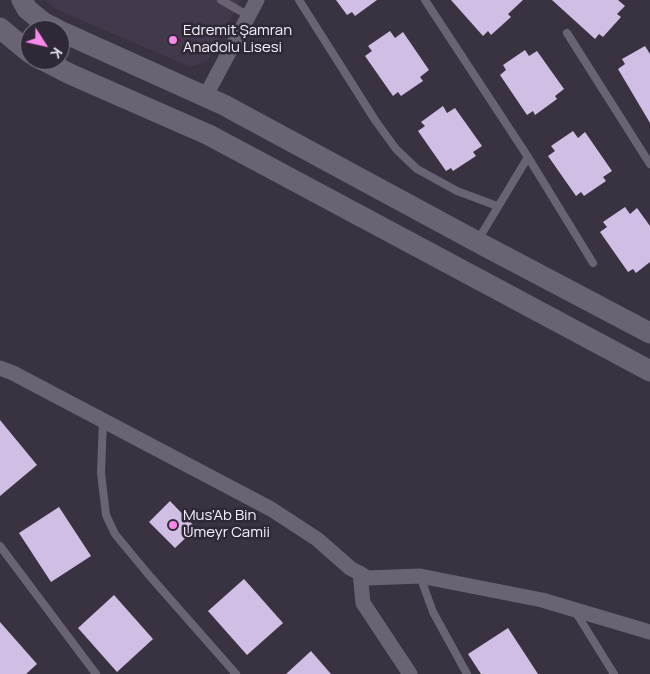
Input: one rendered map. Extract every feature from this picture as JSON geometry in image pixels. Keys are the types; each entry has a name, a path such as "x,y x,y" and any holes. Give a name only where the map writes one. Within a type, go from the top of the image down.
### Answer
{"street":[{"path":"22,0 27,9 40,20"},
{"path":"205,97 257,0"},
{"path":"0,28 20,45"},
{"path":"70,36 233,110 650,333"},
{"path":"62,70 209,135 650,371"},
{"path":"0,368 104,420 271,509 317,539 350,568 368,578 420,576 542,600 650,632"},
{"path":"360,573 363,603 410,674"}],"lane":[{"path":"221,0 249,16"},
{"path":"299,0 375,120 396,148 417,169 457,191 498,206"},
{"path":"425,0 528,157 593,263"},
{"path":"567,33 650,164"},
{"path":"477,242 528,157"},
{"path":"104,420 102,482 106,515 115,534 236,674"},
{"path":"0,546 96,674"},
{"path":"420,576 433,612 467,674"},
{"path":"574,609 614,674"}],"shaded area":[{"name":"Edremit Şamran Anadolu Lisesi","path":"45,0 241,0 207,61 190,67 54,8"}],"building":[{"path":"336,0 377,0 355,16 352,12 347,15"},
{"path":"451,0 523,0 508,14 511,17 491,35 488,31 483,36"},
{"path":"552,0 618,0 625,6 617,14 621,17 603,37 599,34 595,39"},
{"path":"390,31 395,38 403,32 429,70 420,77 423,81 401,96 398,92 393,96 365,56 372,51 368,46"},
{"path":"645,46 650,54 650,123 618,69 625,64 622,59"},
{"path":"525,50 529,56 537,51 564,89 555,96 557,99 535,115 533,111 527,115 500,75 506,70 503,65"},
{"path":"443,106 447,113 455,108 482,146 473,152 476,156 453,171 451,168 446,171 418,131 425,126 421,122"},
{"path":"573,131 578,138 585,132 612,171 603,177 606,181 584,196 581,192 576,196 548,156 555,151 551,146"},
{"path":"625,207 630,214 637,208 650,226 650,262 636,273 633,269 628,272 600,232 607,227 603,222"},
{"path":"0,420 37,465 0,496"},
{"name":"Mus'Ab Bin Umeyr Camii","path":"170,501 196,528 175,548 149,522"},
{"path":"59,507 91,556 51,582 19,533"},
{"path":"244,579 283,623 247,655 208,611"},
{"path":"114,595 153,639 117,672 78,628"},
{"path":"0,622 37,664 26,674 0,674"},
{"path":"508,628 538,674 481,674 468,654"},
{"path":"311,651 331,674 286,674"}],"place":[{"name":"Edremit Şamran Anadolu Lisesi","path":"173,40"},
{"name":"Mus'Ab Bin Umeyr Camii","path":"173,525"}]}
